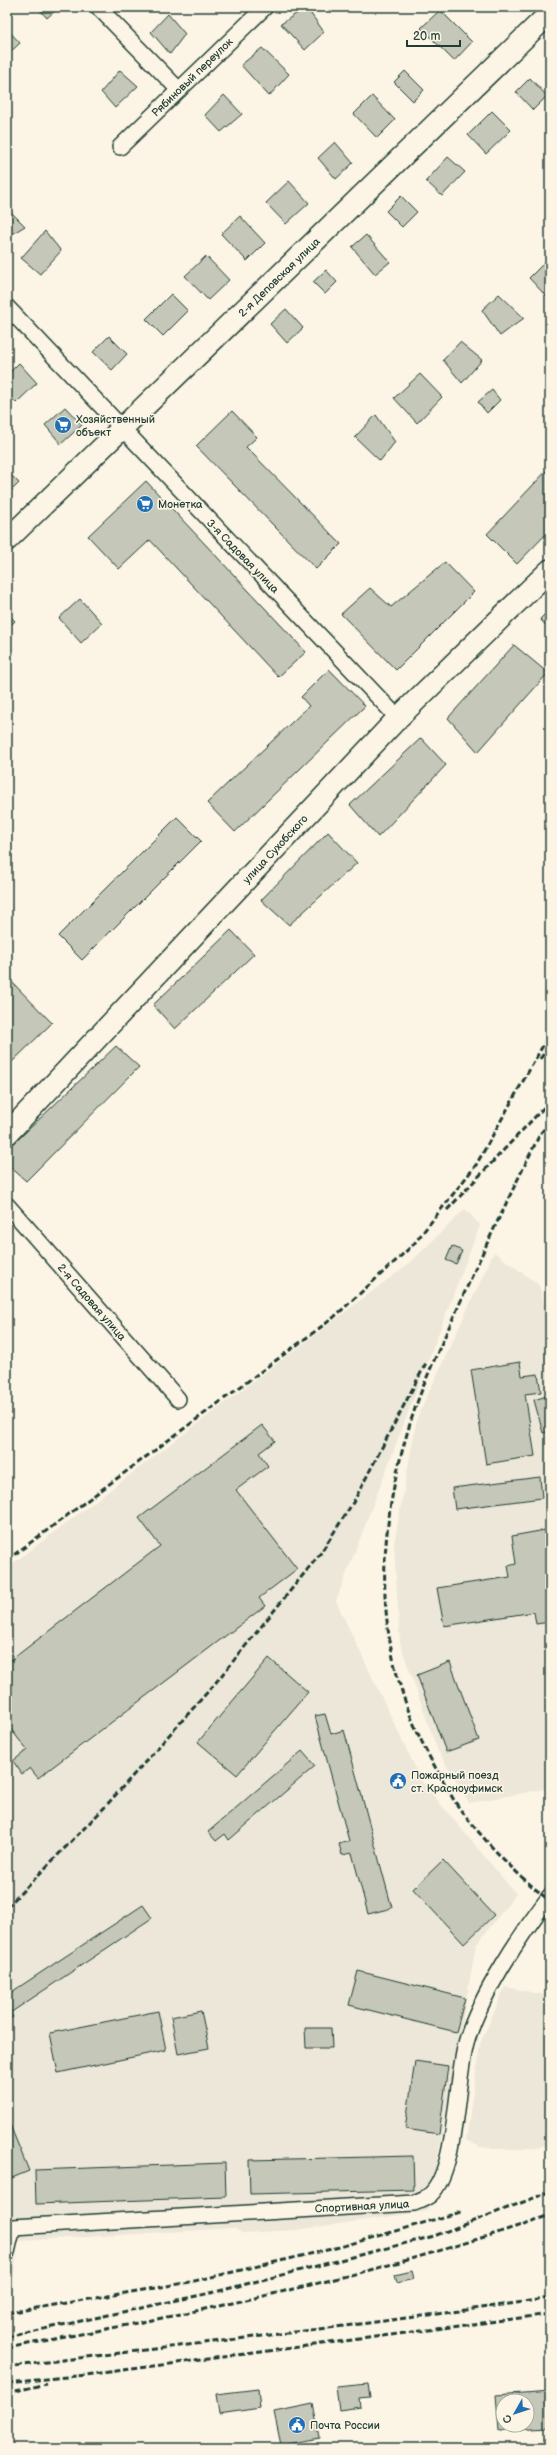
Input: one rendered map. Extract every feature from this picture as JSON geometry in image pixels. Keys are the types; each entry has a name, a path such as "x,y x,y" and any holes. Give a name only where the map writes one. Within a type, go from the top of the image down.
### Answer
{"street":[{"path":"98,7 179,90"},
{"name":"Рябиновый переулок","path":"120,147 265,7"},
{"name":"2-я Деповская улица","path":"7,540 550,13"},
{"name":"3-я Садовая улица","path":"7,307 121,429 398,718"},
{"name":"улица Сухобского","path":"7,1134 398,718 550,570"},
{"name":"2-я Садовая улица","path":"7,1205 178,1400"},
{"name":"Спортивная улица","path":"7,2252 13,2227 414,2203 430,2195 442,2179 448,2154 467,2040 508,1957 550,1896"}],"shaded area":[{"path":"465,1209 480,1225 336,1601 422,1782 516,1894 476,1945 428,2211 297,2230 242,2233 234,2228 19,2241 13,2280 7,2281 7,1568 411,1262"},
{"path":"494,1252 539,1285 550,1326 550,1788 469,1803 437,1749 400,1643 394,1544 417,1418"},
{"path":"505,1987 550,1996 550,2145 514,2150 480,2147 466,2140 480,2044"}],"building":[{"path":"37,7 59,7 47,18"},
{"path":"306,7 324,32 305,50 281,24"},
{"path":"440,10 472,42 454,61 421,28"},
{"path":"168,14 185,34 170,54 151,32"},
{"path":"7,29 20,43 7,55"},
{"path":"262,48 289,74 269,96 241,65"},
{"path":"120,70 138,86 115,108 101,92"},
{"path":"405,71 424,90 413,101 394,82"},
{"path":"530,78 547,96 533,110 516,92"},
{"path":"224,95 242,114 221,132 205,115"},
{"path":"372,96 395,120 377,138 354,114"},
{"path":"492,111 511,130 486,154 468,135"},
{"path":"335,142 353,163 336,179 318,158"},
{"path":"448,157 465,172 442,196 426,181"},
{"path":"289,181 309,203 286,224 266,203"},
{"path":"401,196 417,212 402,227 386,211"},
{"path":"7,208 25,226 7,237"},
{"path":"240,216 265,243 247,261 221,234"},
{"path":"45,231 61,251 40,274 21,258"},
{"path":"366,235 390,262 375,274 352,247"},
{"path":"206,256 229,280 208,300 185,276"},
{"path":"550,257 550,292 546,296 529,278"},
{"path":"326,270 337,282 325,294 313,282"},
{"path":"171,294 188,311 163,336 146,319"},
{"path":"499,294 524,318 500,336 482,310"},
{"path":"286,309 303,328 287,343 270,324"},
{"path":"109,336 127,354 112,370 93,352"},
{"path":"460,342 482,360 462,383 443,360"},
{"path":"19,363 37,383 16,403 7,393 7,375"},
{"path":"420,374 442,397 417,423 394,398"},
{"path":"492,390 500,400 487,413 478,402"},
{"name":"Хозяйственный объект","path":"65,407 82,425 61,444 45,425"},
{"path":"232,411 257,437 246,447 341,544 316,569 196,446"},
{"path":"376,415 395,442 380,461 355,437"},
{"path":"550,467 550,530 517,564 487,534"},
{"path":"7,471 19,483 7,495"},
{"path":"146,481 306,652 278,677 150,540 119,569 88,536"},
{"path":"445,562 474,592 396,670 341,614 370,588 391,607"},
{"path":"80,599 102,623 81,643 59,618"},
{"path":"550,609 550,630 540,619"},
{"path":"7,613 15,621 7,629"},
{"path":"514,645 548,673 478,752 448,718"},
{"path":"329,669 365,706 235,832 207,803 309,706 301,697"},
{"path":"421,738 446,765 378,837 350,805"},
{"path":"177,817 201,841 82,960 58,936"},
{"path":"328,832 357,863 289,925 261,900"},
{"path":"231,930 254,954 175,1029 153,1005"},
{"path":"7,977 52,1023 11,1063 7,1059"},
{"path":"116,1046 139,1067 26,1181 7,1164 7,1150"},
{"path":"452,1246 462,1251 456,1264 446,1260"},
{"path":"520,1362 522,1376 538,1374 541,1392 525,1394 535,1456 486,1464 471,1370"},
{"path":"550,1395 550,1431 543,1433 534,1400"},
{"path":"262,1425 275,1441 259,1453 268,1466 236,1490 297,1569 259,1598 265,1606 38,1778 30,1768 22,1774 13,1761 27,1750 7,1724 7,1663 160,1546 139,1518"},
{"path":"540,1477 542,1498 455,1509 452,1488"},
{"path":"545,1530 550,1561 550,1574 546,1575 550,1597 550,1622 536,1624 534,1612 444,1626 437,1588 510,1577 508,1566 516,1564 512,1536"},
{"path":"269,1658 308,1692 237,1775 198,1742"},
{"path":"450,1662 479,1740 446,1752 417,1675"},
{"path":"325,1714 331,1734 344,1730 392,1908 368,1914 352,1853 342,1855 339,1844 349,1841 315,1716"},
{"path":"302,1751 315,1766 229,1840 225,1834 216,1841 208,1832"},
{"path":"443,1860 494,1915 464,1944 413,1889"},
{"path":"143,1905 152,1918 10,2013 13,2017 7,2021 7,1995"},
{"path":"358,1971 465,1998 456,2032 349,2005"},
{"path":"158,2011 166,2050 58,2073 50,2033"},
{"path":"201,2011 209,2048 178,2054 171,2017"},
{"path":"305,2028 331,2028 332,2048 306,2048"},
{"path":"415,2061 448,2066 439,2134 405,2129"},
{"path":"7,2118 29,2171 7,2180"},
{"path":"413,2156 414,2190 250,2194 249,2160"},
{"path":"225,2163 226,2197 36,2204 35,2170"},
{"path":"412,2271 414,2279 397,2283 395,2275"},
{"path":"368,2384 370,2397 359,2398 360,2407 339,2410 336,2387"},
{"path":"258,2389 260,2408 219,2414 216,2394"},
{"path":"550,2391 550,2427 535,2428 535,2393 523,2393"},
{"name":"Почта России","path":"313,2404 320,2438 281,2445 274,2412"}],"railway":[{"path":"7,1560 333,1318 413,1245 476,1165 550,1033"},
{"path":"540,1059 550,1046"},
{"path":"447,1210 550,1101"},
{"path":"550,1122 540,1134 476,1267 419,1397 397,1472 389,1517 385,1562 386,1606 391,1649 402,1692 419,1735 451,1795 463,1813 504,1860 550,1901"},
{"path":"7,1907 103,1809 213,1686 320,1554 354,1501 426,1363"},
{"path":"7,2337 215,2292 434,2236 547,2193"},
{"path":"7,2313 190,2282 340,2247 461,2212"},
{"path":"7,2348 144,2322 281,2292 417,2257 550,2215"},
{"path":"7,2367 347,2326 550,2298"},
{"path":"7,2383 86,2375 550,2314"},
{"path":"7,2393 46,2384"}],"place":[{"name":"Хозяйственный объект","path":"63,425"},
{"name":"Монетка","path":"145,504"},
{"name":"Пожарный поезд ст. Красноуфимск","path":"398,1781"},
{"name":"Почта России","path":"297,2425"}]}
